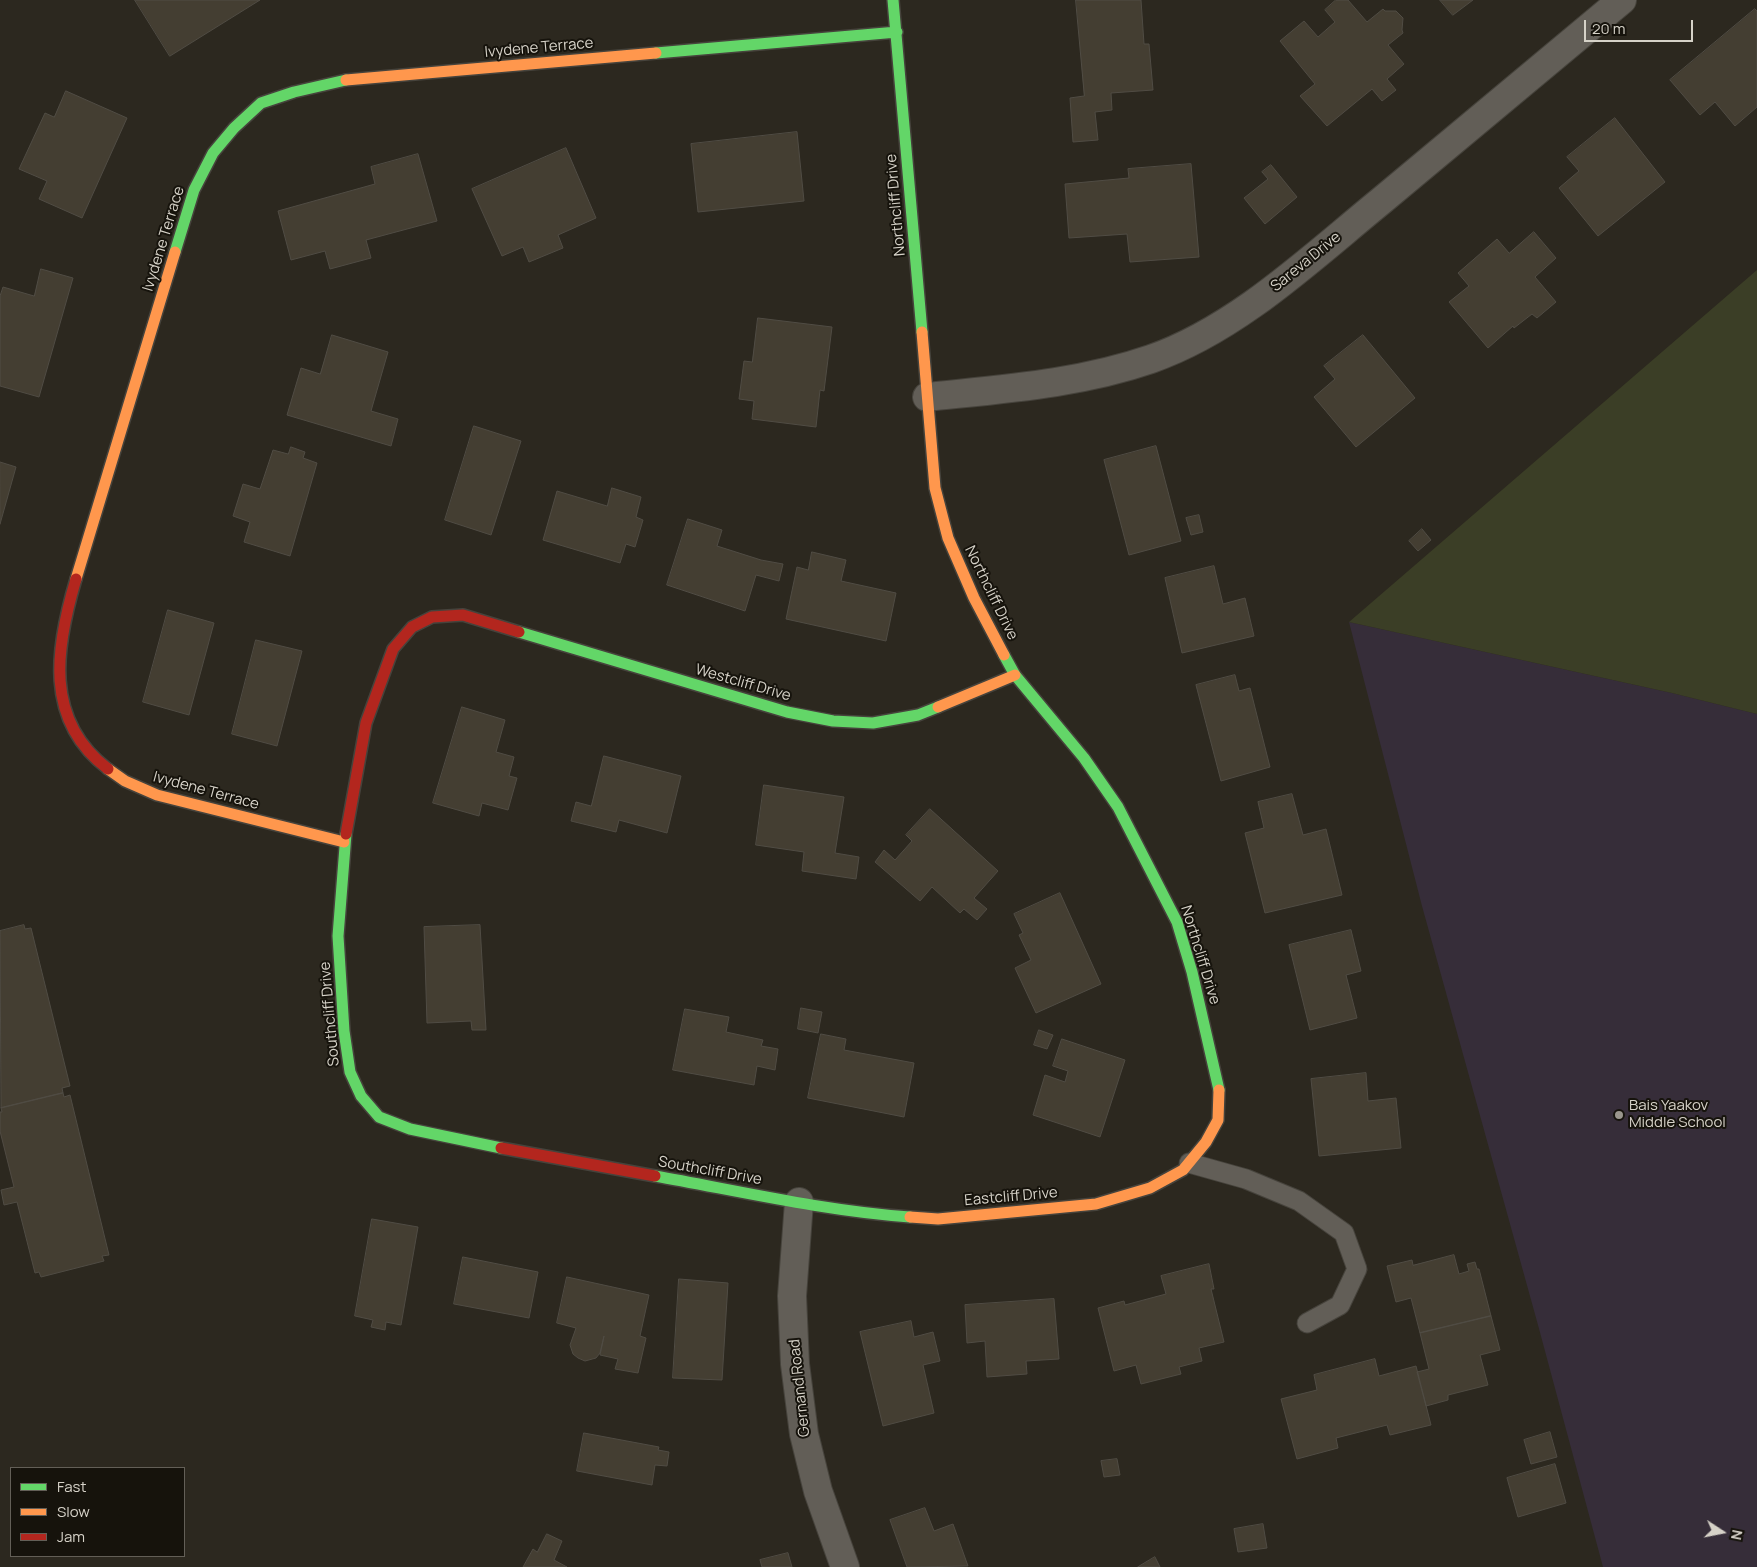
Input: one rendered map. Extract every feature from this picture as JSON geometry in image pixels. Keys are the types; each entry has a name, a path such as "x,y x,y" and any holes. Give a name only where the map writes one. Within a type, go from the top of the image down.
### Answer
{"street":[{"name":"Northcliff Drive","path":"893,0 935,488 948,538 974,598 1015,675 1084,758 1118,807 1177,922 1194,981 1220,1094 1218,1120 1206,1142"},
{"name":"Sareva Drive","path":"927,397 1047,384 1100,373 1151,359 1207,334 1275,288 1622,0"},
{"name":"Ivydene Terrace","path":"344,842 156,795 125,781 98,761 80,739 66,714 59,682 61,641 71,598 194,190 213,153 234,128 261,103 294,92 340,81 897,32"},
{"name":"Southcliff Drive","path":"463,615 432,617 412,627 392,649 366,723 344,842 338,936 344,1031 350,1072 360,1096 379,1116 410,1129 458,1140 799,1202"},
{"name":"Westcliff Drive","path":"463,615 787,712 833,720 873,723 918,716 1015,675"},
{"name":"Eastcliff Drive","path":"799,1202 880,1215 938,1219 1096,1204 1150,1188 1183,1170 1206,1142"},
{"name":"Gernand Road","path":"799,1202 792,1296 795,1364 804,1434 818,1490 845,1567"}],"lane":[{"path":"1190,1163 1246,1179 1300,1200 1344,1233 1357,1269 1340,1305 1307,1323"}],"shaded area":[{"name":"Bais Yaakov Middle School","path":"1349,622 1672,693 1757,714 1757,1567 1603,1567 1422,906"}],"green space":[{"path":"1757,270 1757,714 1672,693 1349,622"}],"building":[{"path":"135,0 260,0 170,56"},
{"path":"1076,0 1141,0 1144,44 1149,44 1153,90 1111,93 1112,110 1095,112 1098,140 1073,142 1070,98 1084,96"},
{"path":"1336,0 1348,0 1367,22 1383,9 1385,11 1396,11 1403,18 1403,33 1388,45 1404,64 1387,79 1396,90 1382,101 1372,89 1327,126 1300,96 1315,84 1280,41 1304,21 1318,37 1335,22 1325,10"},
{"path":"1440,0 1473,0 1453,15"},
{"path":"1755,9 1757,11 1757,107 1735,126 1715,102 1700,115 1670,80"},
{"path":"66,91 127,118 82,218 39,199 47,181 19,169 45,113 54,117"},
{"path":"1615,118 1665,182 1598,236 1559,188 1579,171 1567,157"},
{"path":"797,132 804,201 698,212 691,144"},
{"path":"566,148 596,218 558,235 563,248 529,262 523,247 502,256 472,189"},
{"path":"418,154 437,221 366,240 371,258 330,269 325,251 291,260 278,211 375,184 371,167"},
{"path":"1191,164 1199,257 1130,262 1127,234 1069,238 1065,184 1129,178 1128,169"},
{"path":"1271,165 1297,197 1265,224 1244,198 1268,179 1262,172"},
{"path":"1534,232 1556,258 1535,277 1556,302 1537,318 1532,314 1514,328 1513,326 1488,348 1449,302 1469,286 1458,273 1497,239 1509,253"},
{"path":"41,269 73,278 39,397 0,386 0,296 3,287 34,296"},
{"path":"758,318 832,327 824,391 820,390 816,427 752,419 754,401 739,399 744,361 752,362"},
{"path":"332,335 388,352 371,411 398,419 391,446 287,415 301,368 320,374"},
{"path":"1363,335 1415,398 1356,447 1314,397 1335,379 1324,366"},
{"path":"474,426 521,441 491,535 445,520"},
{"path":"1156,446 1181,541 1129,555 1104,460"},
{"path":"291,447 305,452 303,458 317,463 290,556 244,542 250,522 233,516 243,484 260,489 273,450 288,454"},
{"path":"0,462 16,467 0,524"},
{"path":"612,488 641,497 636,517 643,520 635,547 626,544 620,563 543,540 557,491 607,506"},
{"path":"1199,515 1203,532 1191,535 1186,518"},
{"path":"688,519 722,530 717,546 761,560 783,564 779,581 756,575 745,611 667,585"},
{"path":"1422,529 1431,540 1418,551 1409,541"},
{"path":"812,552 846,560 841,581 896,593 886,641 786,619 797,567 808,570"},
{"path":"1214,566 1223,604 1245,598 1254,636 1182,653 1165,578"},
{"path":"168,610 214,623 189,715 143,702"},
{"path":"256,640 302,651 277,746 232,734"},
{"path":"1235,675 1239,691 1250,688 1270,767 1221,781 1196,685"},
{"path":"462,707 505,720 496,752 514,757 509,776 517,778 508,810 482,803 479,816 433,803"},
{"path":"604,756 681,776 667,833 619,820 616,832 571,821 576,802 591,806"},
{"path":"764,785 844,797 835,853 859,857 856,879 802,871 804,852 756,845"},
{"path":"1292,794 1303,835 1326,829 1342,895 1265,913 1245,833 1264,828 1258,802"},
{"path":"930,809 998,871 974,898 987,909 977,920 964,909 960,913 932,887 920,901 875,862 884,850 895,860 912,841 906,835"},
{"path":"1060,893 1101,984 1036,1013 1015,968 1031,960 1019,935 1023,933 1014,914"},
{"path":"24,925 25,929 31,928 70,1086 62,1088 63,1093 1,1108 0,931"},
{"path":"480,925 486,1030 472,1030 471,1021 427,1023 424,927"},
{"path":"1351,930 1361,971 1346,975 1357,1018 1310,1030 1289,945"},
{"path":"801,1008 822,1012 818,1033 798,1029"},
{"path":"685,1009 729,1017 726,1032 763,1040 761,1046 778,1049 775,1070 757,1066 754,1085 673,1070"},
{"path":"1039,1030 1053,1035 1047,1049 1034,1045"},
{"path":"821,1034 846,1039 844,1050 914,1063 904,1117 808,1098"},
{"path":"1062,1039 1125,1060 1100,1137 1033,1115 1045,1075 1065,1082 1068,1071 1053,1066"},
{"path":"1366,1073 1368,1101 1396,1098 1401,1148 1319,1156 1311,1079"},
{"path":"63,1093 64,1097 70,1095 109,1255 102,1256 104,1261 41,1277 39,1272 35,1273 17,1202 4,1205 1,1190 14,1187 0,1131 0,1112 2,1112 1,1108"},
{"path":"372,1219 418,1227 401,1325 386,1322 385,1330 371,1327 373,1320 355,1316"},
{"path":"1454,1255 1459,1274 1469,1271 1467,1264 1475,1262 1477,1269 1479,1269 1491,1316 1420,1333 1411,1298 1396,1302 1387,1266 1412,1260 1413,1265"},
{"path":"463,1257 538,1272 529,1318 454,1304"},
{"path":"1209,1264 1214,1289 1211,1289 1224,1342 1199,1348 1202,1361 1179,1367 1181,1374 1141,1384 1136,1365 1114,1371 1098,1308 1124,1301 1125,1305 1166,1294 1161,1276"},
{"path":"567,1277 649,1295 640,1336 646,1338 638,1373 615,1369 618,1359 600,1355 604,1336 600,1353 596,1358 585,1361 573,1354 570,1345 576,1328 557,1323"},
{"path":"679,1279 728,1283 722,1380 673,1378"},
{"path":"1054,1299 1059,1359 1026,1361 1027,1374 987,1377 985,1341 967,1343 965,1305"},
{"path":"1491,1316 1500,1350 1480,1355 1488,1385 1448,1395 1448,1400 1426,1406 1417,1372 1429,1369 1420,1333"},
{"path":"911,1321 914,1337 933,1332 940,1361 923,1365 934,1413 883,1426 860,1332"},
{"path":"1375,1359 1379,1376 1416,1366 1431,1425 1390,1435 1387,1425 1336,1438 1338,1448 1297,1459 1281,1399 1317,1390 1314,1375"},
{"path":"1550,1432 1557,1457 1531,1464 1524,1440"},
{"path":"584,1433 659,1447 658,1450 669,1452 667,1466 655,1465 652,1485 577,1471"},
{"path":"1117,1459 1120,1475 1104,1477 1101,1461"},
{"path":"1555,1464 1566,1503 1518,1517 1507,1478"},
{"path":"925,1508 934,1531 953,1524 968,1566 907,1567 890,1520"},
{"path":"1263,1524 1267,1548 1238,1552 1234,1529"},
{"path":"547,1534 562,1541 554,1560 567,1567 523,1567 533,1549 537,1552"},
{"path":"788,1553 792,1567 762,1567 760,1560"},
{"path":"1155,1557 1160,1567 1138,1567"}],"traffic: fast":[{"path":"893,0 922,332"},
{"path":"656,53 897,32"},
{"path":"175,252 194,190 213,153 234,128 261,103 294,92 346,80"},
{"path":"519,632 787,712 833,721 873,723 918,715 938,707"},
{"path":"1004,655 1015,675 1084,758 1118,807 1177,922 1192,972 1219,1090"},
{"path":"346,834 338,936 344,1031 350,1072 361,1096 379,1117 410,1129 501,1148"},
{"path":"655,1176 782,1200 910,1217"}],"traffic: slow":[{"path":"346,80 656,53"},
{"path":"76,579 175,252"},
{"path":"922,332 935,488 948,538 974,598 1004,655"},
{"path":"938,707 1015,675"},
{"path":"108,769 125,781 157,795 344,842"},
{"path":"910,1217 938,1219 1096,1204 1150,1188 1183,1170 1206,1142 1218,1120 1219,1090"}],"traffic: jam":[{"path":"76,579 63,630 60,656 60,681 64,705 73,728 87,750 108,769"},
{"path":"346,834 366,723 393,649 412,627 432,617 463,615 519,632"},
{"path":"501,1148 655,1176"}],"place":[{"name":"Bais Yaakov Middle School","path":"1619,1115"}]}
